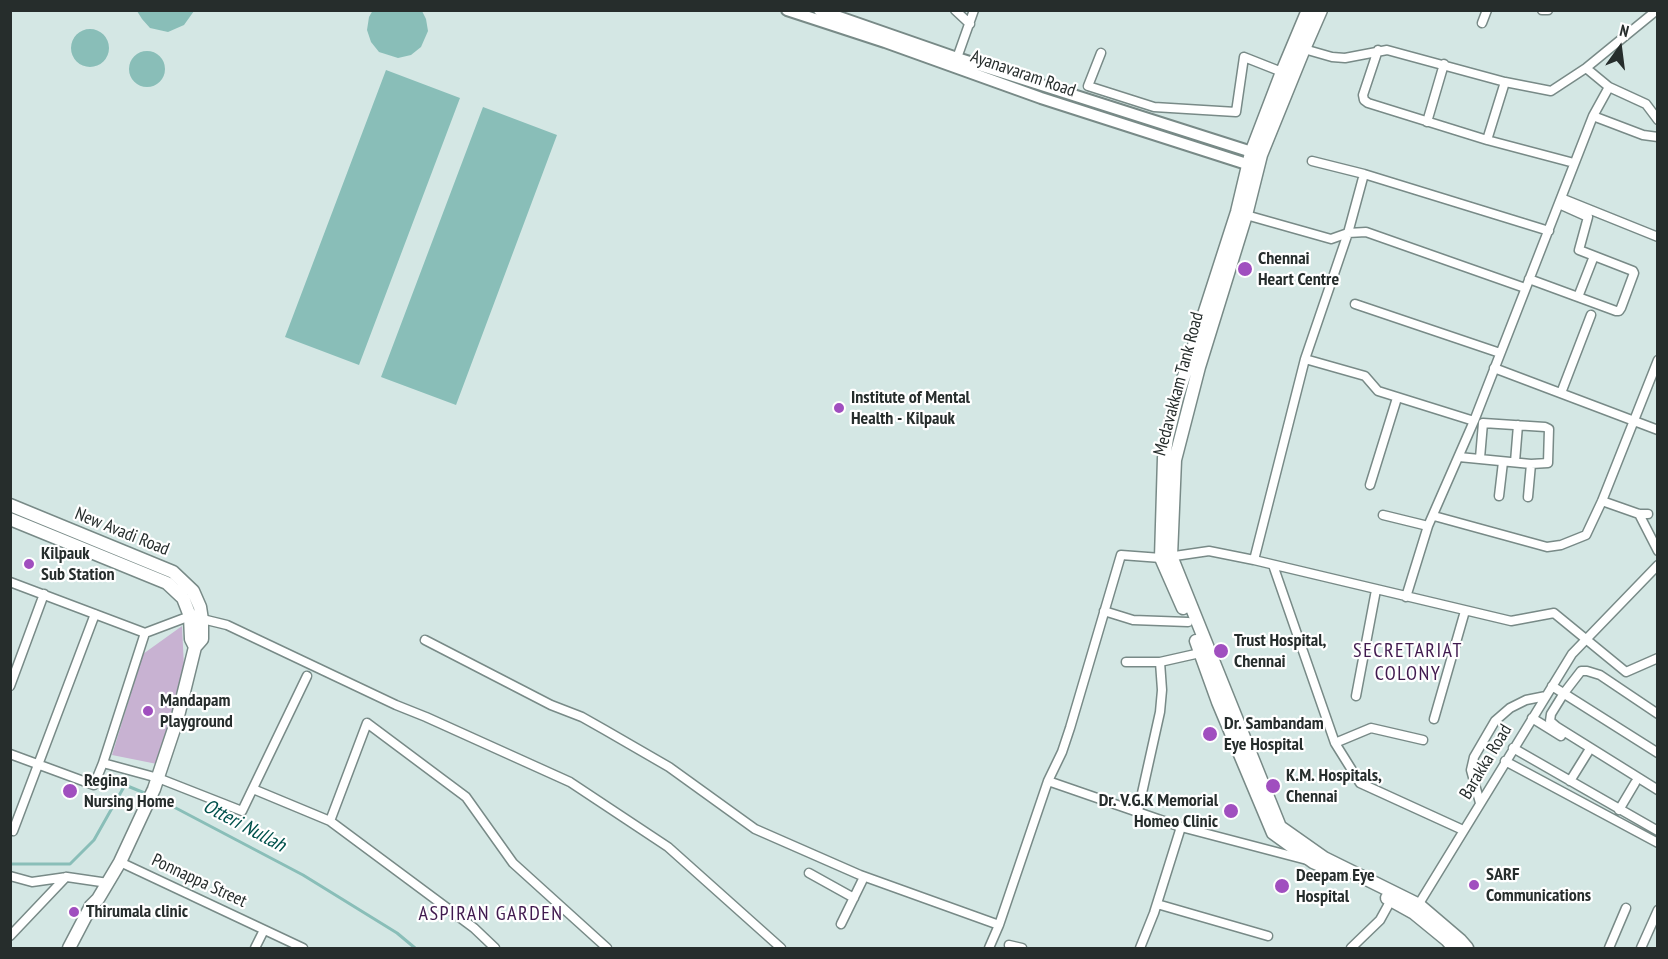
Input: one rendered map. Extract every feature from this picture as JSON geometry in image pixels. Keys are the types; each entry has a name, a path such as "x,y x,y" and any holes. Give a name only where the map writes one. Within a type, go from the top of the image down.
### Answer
{"main road":[{"name":"Medavakkam Tank Road","path":"1308,10 1282,72 1177,398 1164,458 1166,557 1218,702 1273,833 1313,862 1391,900 1417,909 1454,948"},
{"name":"Medavakkam Tank Road","path":"1322,10 1255,160 1246,215 1199,367 1175,460 1166,557 1280,827 1324,858 1417,909 1460,940 1467,948"},
{"name":"New Avadi Road","path":"10,505 172,572 193,591 200,607 191,639 195,647 177,720 156,784 120,862 98,899 91,906 69,948"},
{"name":"New Avadi Road","path":"10,519 167,584 183,598 196,618"},
{"name":"New Avadi Road","path":"78,948 97,909 98,899"}],"street":[{"name":"Ayanavaram Road","path":"787,10 885,42 1041,98 1255,160"},
{"name":"Ayanavaram Road","path":"819,10 1255,160"},
{"path":"955,10 970,24"},
{"path":"957,58 974,10"},
{"path":"1482,23 1487,10"},
{"path":"1542,10 1548,10"},
{"path":"1304,49 1332,57 1345,58 1387,50 1505,82 1551,91 1586,68 1657,10"},
{"path":"1378,50 1363,95 1364,100 1368,103 1486,140 1574,163"},
{"path":"1101,52 1088,86 1154,107 1236,112 1244,57 1282,72"},
{"path":"1427,122 1444,64"},
{"path":"1586,68 1609,87 1646,104 1658,120"},
{"path":"1486,140 1505,82"},
{"path":"1406,597 1428,526 1474,421 1593,116 1609,87"},
{"path":"1593,116 1643,135 1658,137"},
{"path":"1312,161 1364,174 1549,231"},
{"path":"1254,560 1305,358 1348,233 1364,174"},
{"path":"1560,201 1658,237"},
{"path":"1529,279 1616,311 1621,308 1633,271 1579,250 1588,217 1560,201"},
{"path":"1246,215 1331,239 1348,233 1366,232 1525,288"},
{"path":"1578,297 1594,256"},
{"path":"1355,304 1500,353"},
{"path":"1561,393 1591,315"},
{"path":"1305,358 1365,376 1378,391 1396,398 1474,421"},
{"path":"1434,516 1547,547 1554,547 1586,535 1635,421 1658,360"},
{"path":"1494,368 1658,430"},
{"path":"1370,485 1396,398"},
{"path":"1459,457 1548,464 1550,433 1545,427 1483,423 1480,458"},
{"path":"1515,462 1518,425"},
{"path":"1499,496 1503,462"},
{"path":"1528,497 1531,464"},
{"path":"1602,501 1643,514 1658,551"},
{"path":"1383,515 1428,526"},
{"path":"989,948 1048,782 1067,736 1121,555 1166,557 1209,551 1511,621 1554,613 1626,672 1658,658"},
{"path":"1273,565 1335,743 1360,783 1463,830"},
{"name":"Barakka Road","path":"1417,909 1572,654 1658,565"},
{"path":"10,582 146,633 196,618 227,625 396,705 570,782 668,847 781,948"},
{"path":"1356,696 1376,590"},
{"path":"10,686 44,594"},
{"path":"1104,611 1133,620 1188,622"},
{"path":"1434,719 1465,611"},
{"path":"14,831 95,614"},
{"path":"10,754 94,785 146,633"},
{"path":"425,640 551,705 605,729 669,767 755,829 864,877 999,925"},
{"path":"1126,662 1160,662 1200,653"},
{"path":"1138,811 1160,712 1162,690 1160,662"},
{"path":"1658,714 1600,675 1581,671 1564,693 1551,714 1550,720 1557,727 1658,790"},
{"path":"103,763 156,784 242,811 307,676"},
{"path":"1552,686 1658,753"},
{"path":"1480,803 1472,770 1474,757 1495,721 1510,708 1526,700 1546,696"},
{"path":"1532,718 1658,797"},
{"path":"330,821 367,723 466,797 513,863 607,948"},
{"path":"1335,743 1371,728 1423,740"},
{"path":"1513,748 1658,831"},
{"path":"1570,781 1588,752"},
{"path":"1506,761 1658,843"},
{"path":"1048,782 1181,827 1313,862"},
{"path":"1619,810 1635,783"},
{"path":"253,789 330,821 474,928 495,948"},
{"path":"1140,948 1157,904 1181,827"},
{"name":"Ponnappa Street","path":"120,862 303,948"},
{"path":"809,873 854,898"},
{"path":"10,876 32,882 67,877 108,883"},
{"path":"10,936 67,877"},
{"path":"841,924 864,877"},
{"path":"1350,948 1380,920 1391,900"},
{"path":"1157,904 1268,936"},
{"path":"1609,948 1626,908"},
{"path":"1641,948 1658,910"},
{"path":"255,948 264,930"},
{"path":"1009,945 1022,948"}],"shaded area":[{"name":"Mandapam Playground","path":"182,626 184,667 157,764 112,755 143,654"}],"water":[{"path":"373,10 422,11 428,31 421,47 411,55 398,58 379,52 371,42 367,30 369,17"},
{"path":"137,11 194,11 184,25 168,32 150,28"},
{"path":"90,29 104,34 109,48 104,62 90,67 76,62 71,48 76,34"},
{"path":"147,51 160,56 165,69 160,82 147,87 134,82 129,69 134,56"},
{"path":"386,70 460,98 359,365 285,337"},
{"path":"483,107 557,135 456,405 381,377"}],"waterway":[{"name":"Otteri Nullah","path":"10,864 70,864 94,840 125,785 147,794"},
{"name":"Otteri Nullah","path":"153,796 303,875 397,933 415,948"}],"place":[{"name":"Chennai Heart Centre","path":"1245,269"},
{"name":"Institute of Mental Health - Kilpauk","path":"839,408"},
{"name":"Kilpauk Sub Station","path":"29,564"},
{"name":"Trust Hospital, Chennai","path":"1221,651"},
{"name":"Mandapam Playground","path":"148,711"},
{"name":"Dr. Sambandam Eye Hospital","path":"1210,734"},
{"name":"K.M. Hospitals, Chennai","path":"1273,786"},
{"name":"Regina Nursing Home","path":"70,791"},
{"name":"Dr. V.G.K Memorial Homeo Clinic","path":"1231,811"},
{"name":"SARF Communications","path":"1474,885"},
{"name":"Deepam Eye Hospital","path":"1282,886"},
{"name":"Thirumala clinic","path":"74,912"}],"district":[{"name":"SECRETARIAT COLONY","path":"1408,662"},
{"name":"ASPIRAN GARDEN","path":"491,914"}]}
